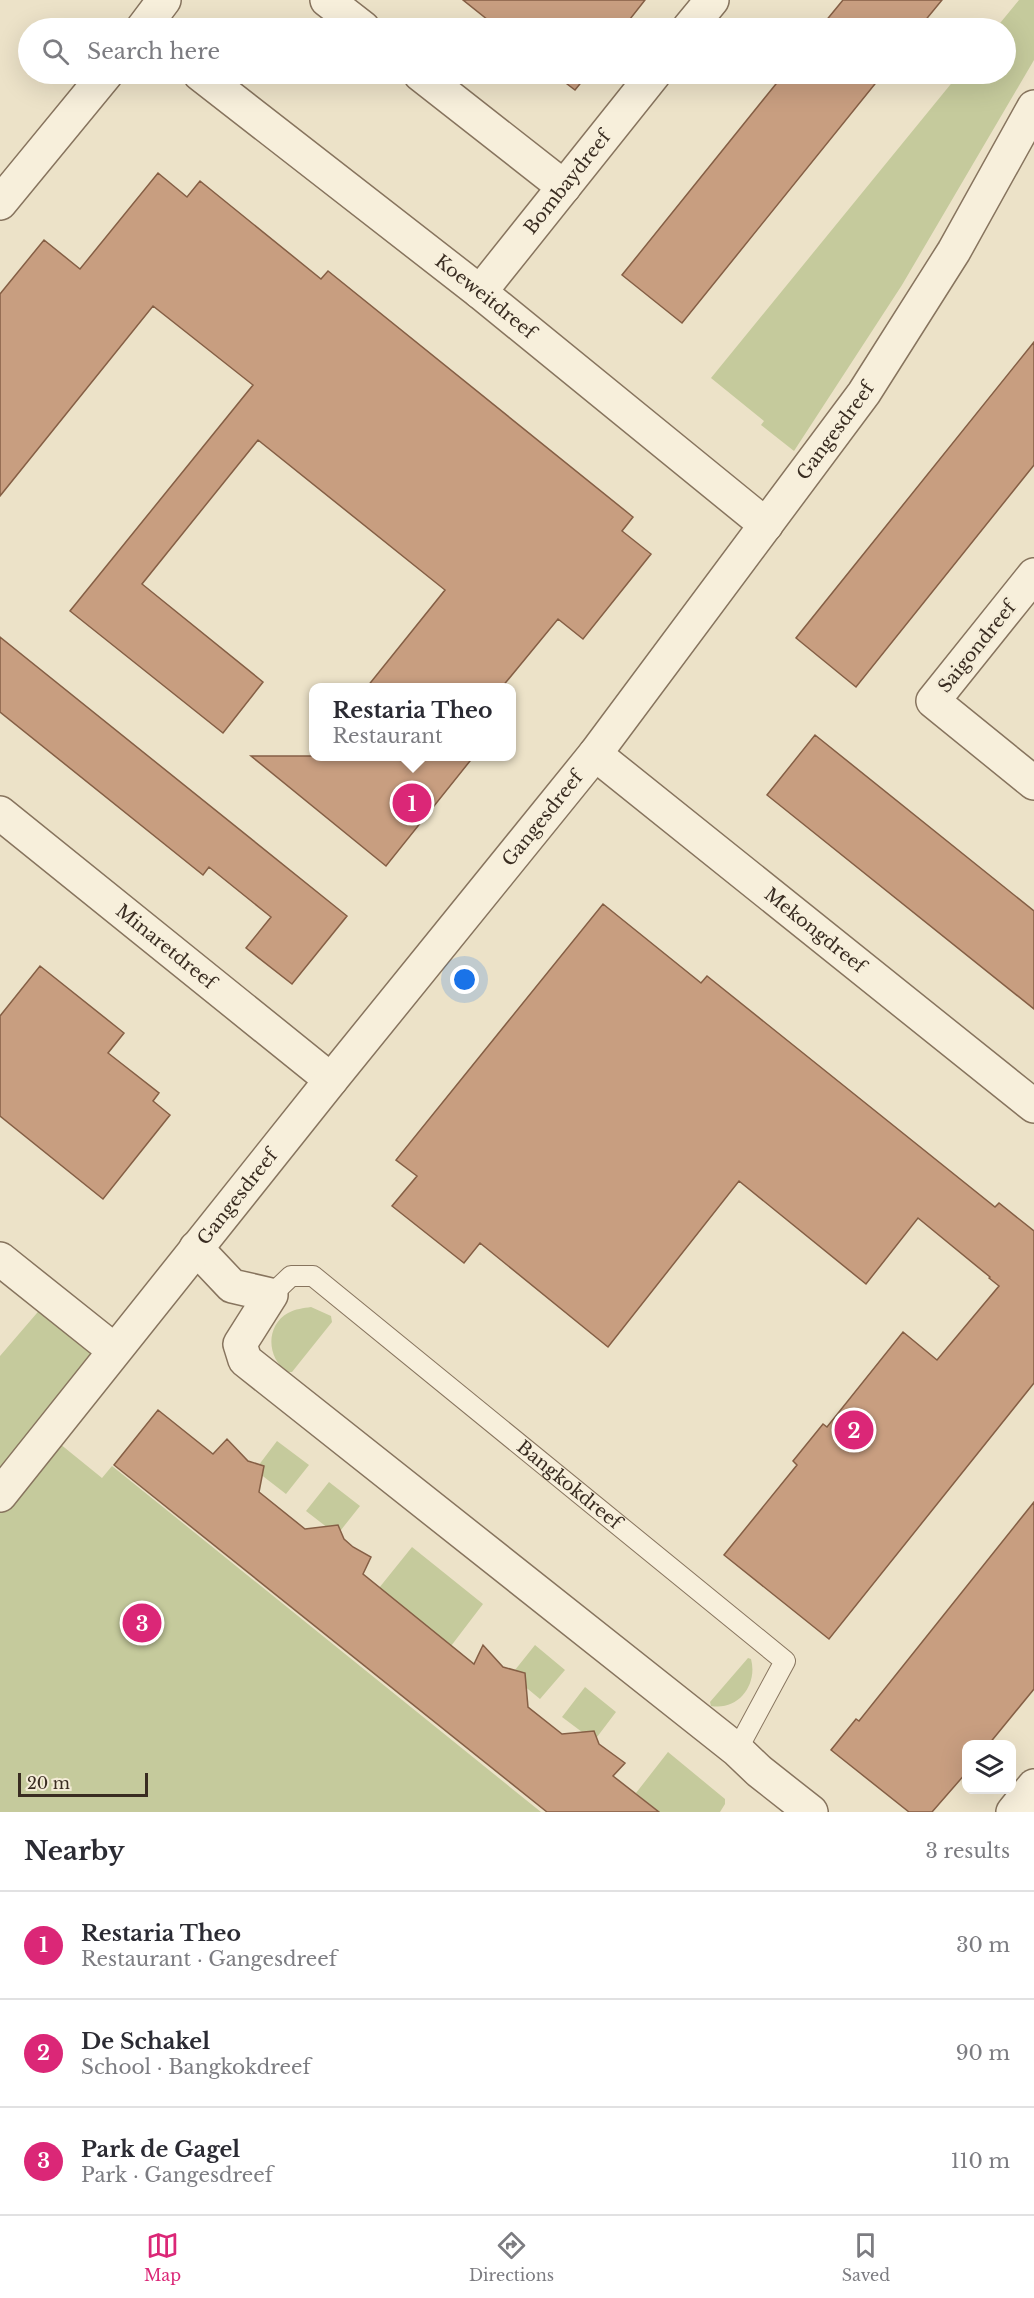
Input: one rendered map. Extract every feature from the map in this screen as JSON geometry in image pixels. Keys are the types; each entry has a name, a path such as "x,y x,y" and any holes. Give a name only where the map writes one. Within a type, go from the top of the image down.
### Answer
{"street":[{"path":"150,18 164,0"},
{"path":"327,0 350,18"},
{"path":"697,18 712,0"},
{"path":"0,203 98,84"},
{"name":"Koeweitdreef","path":"213,84 480,291 766,525"},
{"path":"433,84 564,188"},
{"name":"Bombaydreef","path":"480,291 646,84"},
{"name":"Gangesdreef","path":"0,1495 114,1350 595,754 766,525 864,393 954,251 1034,106"},
{"name":"Saigondreef","path":"1034,575 933,701 1034,783"},
{"name":"Mekongdreef","path":"595,754 1034,1106"},
{"name":"Minaretdreef","path":"0,813 331,1080"},
{"path":"196,1248 232,1286 271,1295"},
{"path":"0,1259 114,1350"},
{"name":"Bangkokdreef","path":"271,1295 240,1344 245,1360 737,1750 759,1771 811,1812"},
{"path":"1013,1812 1034,1786"}],"lane":[{"name":"Bangkokdreef","path":"271,1295 291,1276 313,1276 785,1660 737,1750"}],"green space":[{"path":"1019,0 1034,0 1034,60 902,285 794,451 761,425 764,421 711,378 951,84 1016,84 1016,18 1004,18"},
{"path":"49,1299 114,1350 49,1435 102,1478 112,1466 541,1812 0,1812 0,1356"},
{"path":"311,1307 331,1316 332,1322 292,1372 287,1372 275,1359 272,1351 272,1334 275,1326 288,1313"},
{"path":"277,1441 309,1465 286,1494 255,1470"},
{"path":"329,1482 360,1506 337,1535 306,1511"},
{"path":"412,1547 483,1604 451,1646 379,1588"},
{"path":"535,1645 565,1670 540,1699 511,1675"},
{"path":"748,1658 751,1659 752,1678 744,1694 730,1704 711,1706 710,1702"},
{"path":"585,1687 616,1712 594,1741 562,1717"},
{"path":"668,1752 725,1799 720,1812 659,1812 636,1793"}],"building":[{"path":"463,0 645,0 631,18 486,18"},
{"path":"843,0 942,0 927,18 828,18"},
{"path":"567,84 580,84 575,90"},
{"path":"776,84 875,84 682,323 622,275"},
{"path":"158,173 187,197 200,181 321,279 328,271 633,517 622,531 651,554 583,639 558,619 505,683 370,683 445,590 258,440 142,584 263,682 223,733 70,611 253,385 153,306 0,496 0,294 44,240 80,269"},
{"path":"1034,342 1034,465 856,687 796,638"},
{"path":"0,637 347,916 292,984 246,948 271,917 209,867 203,875 0,712"},
{"path":"815,735 1034,911 1034,1009 767,795"},
{"path":"251,756 309,756 309,761 470,761 386,866"},
{"path":"603,904 701,983 707,976 995,1207 999,1203 1034,1231 1034,1383 829,1639 724,1555 797,1465 793,1461 823,1424 827,1427 903,1332 937,1360 999,1286 990,1277 918,1218 866,1284 739,1181 608,1347 480,1243 464,1263 392,1206 417,1176 396,1160"},
{"path":"40,966 124,1033 108,1053 159,1093 153,1101 170,1115 103,1199 0,1116 0,1016"},
{"path":"158,1410 213,1454 227,1439 248,1461 264,1466 259,1492 305,1529 338,1525 344,1539 371,1557 363,1574 474,1664 483,1645 503,1667 525,1673 528,1707 562,1734 594,1731 599,1744 625,1763 613,1776 659,1812 547,1812 114,1465"},
{"path":"1034,1502 1034,1689 992,1740 962,1740 962,1778 932,1812 909,1812 831,1750 856,1719 859,1721"}],"place":[{"name":"Restaria Theo","path":"412,803"},
{"name":"De Schakel","path":"854,1430"},
{"name":"Park de Gagel","path":"142,1623"}]}
